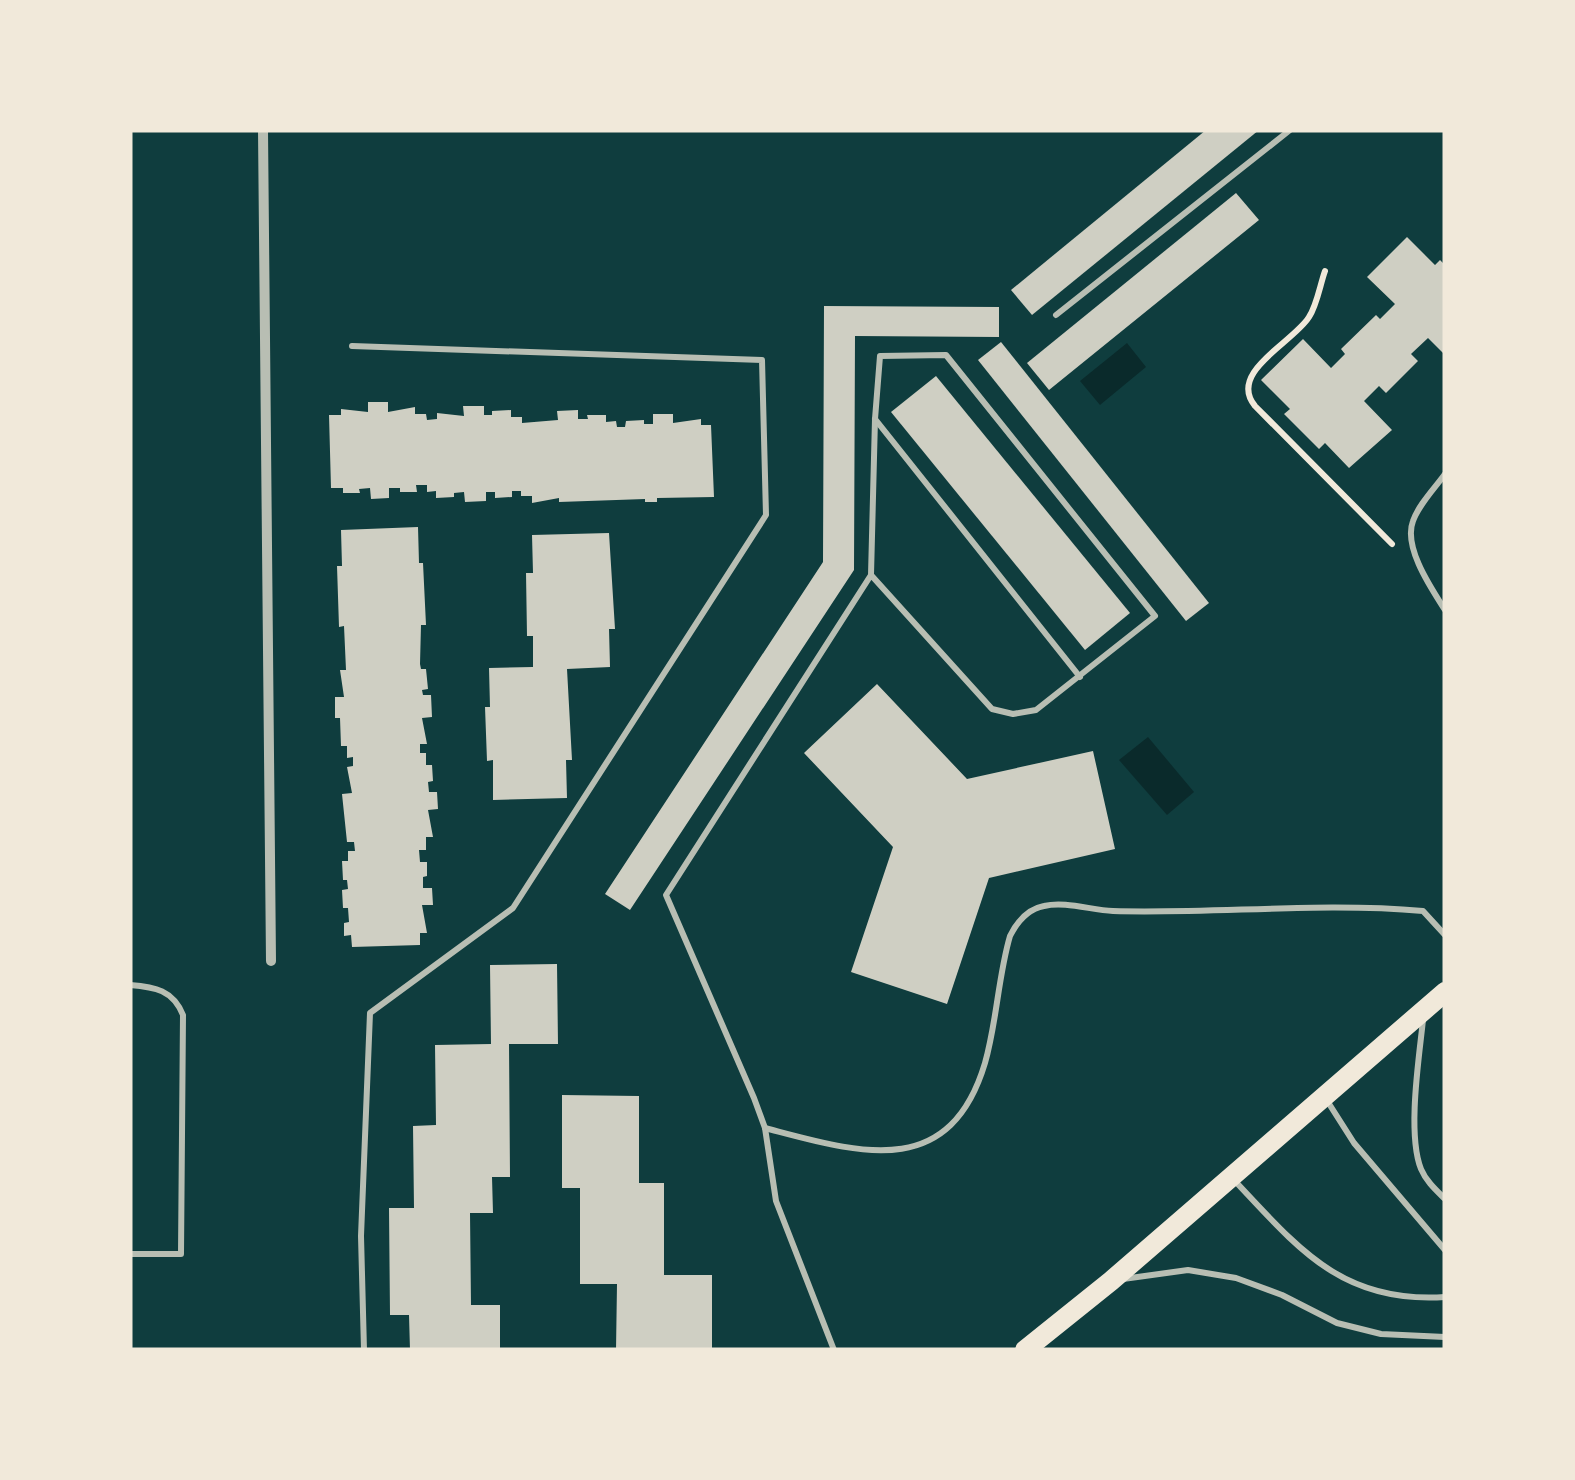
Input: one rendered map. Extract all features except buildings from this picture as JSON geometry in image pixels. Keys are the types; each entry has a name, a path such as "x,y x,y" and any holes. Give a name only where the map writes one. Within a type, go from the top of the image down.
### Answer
{"main road":[{"path":"1025,1350 1112,1281 1445,992"}],"street":[{"path":"264,130 271,961"}],"lane":[{"path":"1056,315 1290,130"},
{"path":"352,346 762,360 766,515 512,908 370,1013 361,1236 364,1350"},
{"path":"834,1350 776,1201 764,1128 666,895 871,574 874,419 880,356 946,355 1155,616 1036,710 1013,714 992,709 871,574"},
{"path":"874,419 1080,676"},
{"path":"1445,474 1414,518 1414,544 1424,573 1445,610"},
{"path":"764,1128 866,1152 904,1150 939,1136 963,1110 985,1063 1006,950 1017,924 1039,907 1104,910 1356,905 1422,911 1445,935"},
{"path":"130,985 162,990 176,999 183,1014 181,1254 130,1254"},
{"path":"1424,1011 1416,1085 1420,1166 1445,1200"},
{"path":"1326,1098 1354,1143 1445,1250"},
{"path":"1232,1177 1302,1252 1340,1278 1379,1293 1445,1297"},
{"path":"1112,1281 1188,1270 1220,1275 1282,1295 1337,1323 1382,1334 1445,1337"}],"path":[{"path":"1325,271 1309,318 1251,376 1250,400 1398,550 1414,544"}],"water":[{"path":"1127,343 1146,367 1100,405 1080,381"},
{"path":"1148,737 1194,792 1167,815 1119,760"}]}
